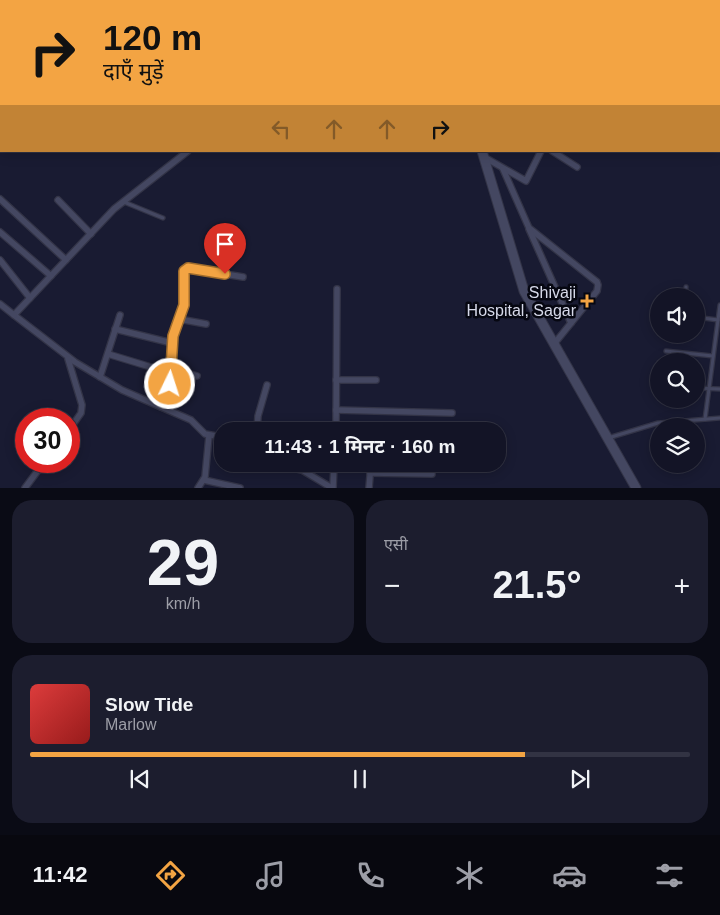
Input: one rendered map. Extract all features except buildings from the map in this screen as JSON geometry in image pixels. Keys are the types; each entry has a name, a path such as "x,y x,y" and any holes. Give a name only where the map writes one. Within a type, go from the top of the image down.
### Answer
{"main road":[{"path":"483,154 524,291 636,488"}],"street":[{"path":"14,315 123,202 187,152"},
{"path":"483,154 503,169 526,181 540,152"},
{"path":"554,152 577,167"},
{"path":"503,169 571,323"},
{"path":"0,199 66,260"},
{"path":"58,200 91,234"},
{"path":"527,224 534,232 597,282 598,285 597,291 554,344"},
{"path":"0,232 51,276"},
{"path":"0,260 30,298"},
{"path":"161,407 169,388 174,332 184,305 183,274 185,268 243,277"},
{"path":"336,422 337,289"},
{"path":"0,304 68,357 100,377 126,392 194,421 202,431 209,436 214,436"},
{"path":"100,377 120,314"},
{"path":"179,319 206,324"},
{"path":"116,330 172,343"},
{"path":"108,354 154,368"},
{"path":"68,357 82,404 80,414"},
{"path":"171,368 197,376"},
{"path":"336,380 376,380"},
{"path":"258,422 267,385"},
{"path":"336,410 452,413"},
{"path":"198,488 204,480 209,436"},
{"path":"305,472 332,488 333,472"},
{"path":"25,488 36,473"},
{"path":"369,488 370,473 432,474"},
{"path":"204,480 240,488"}],"lane":[{"path":"123,202 162,218"},
{"path":"704,418 720,305"},
{"path":"705,317 719,318"},
{"path":"666,351 720,354"},
{"path":"705,389 720,390"},
{"path":"705,419 720,418"},
{"path":"608,438 650,425"}],"place":[{"name":"Shivaji Hospital, Sagar","path":"587,301"}],"route":[{"path":"170,384 173,336 184,305 183,274 185,268 225,274"}]}
